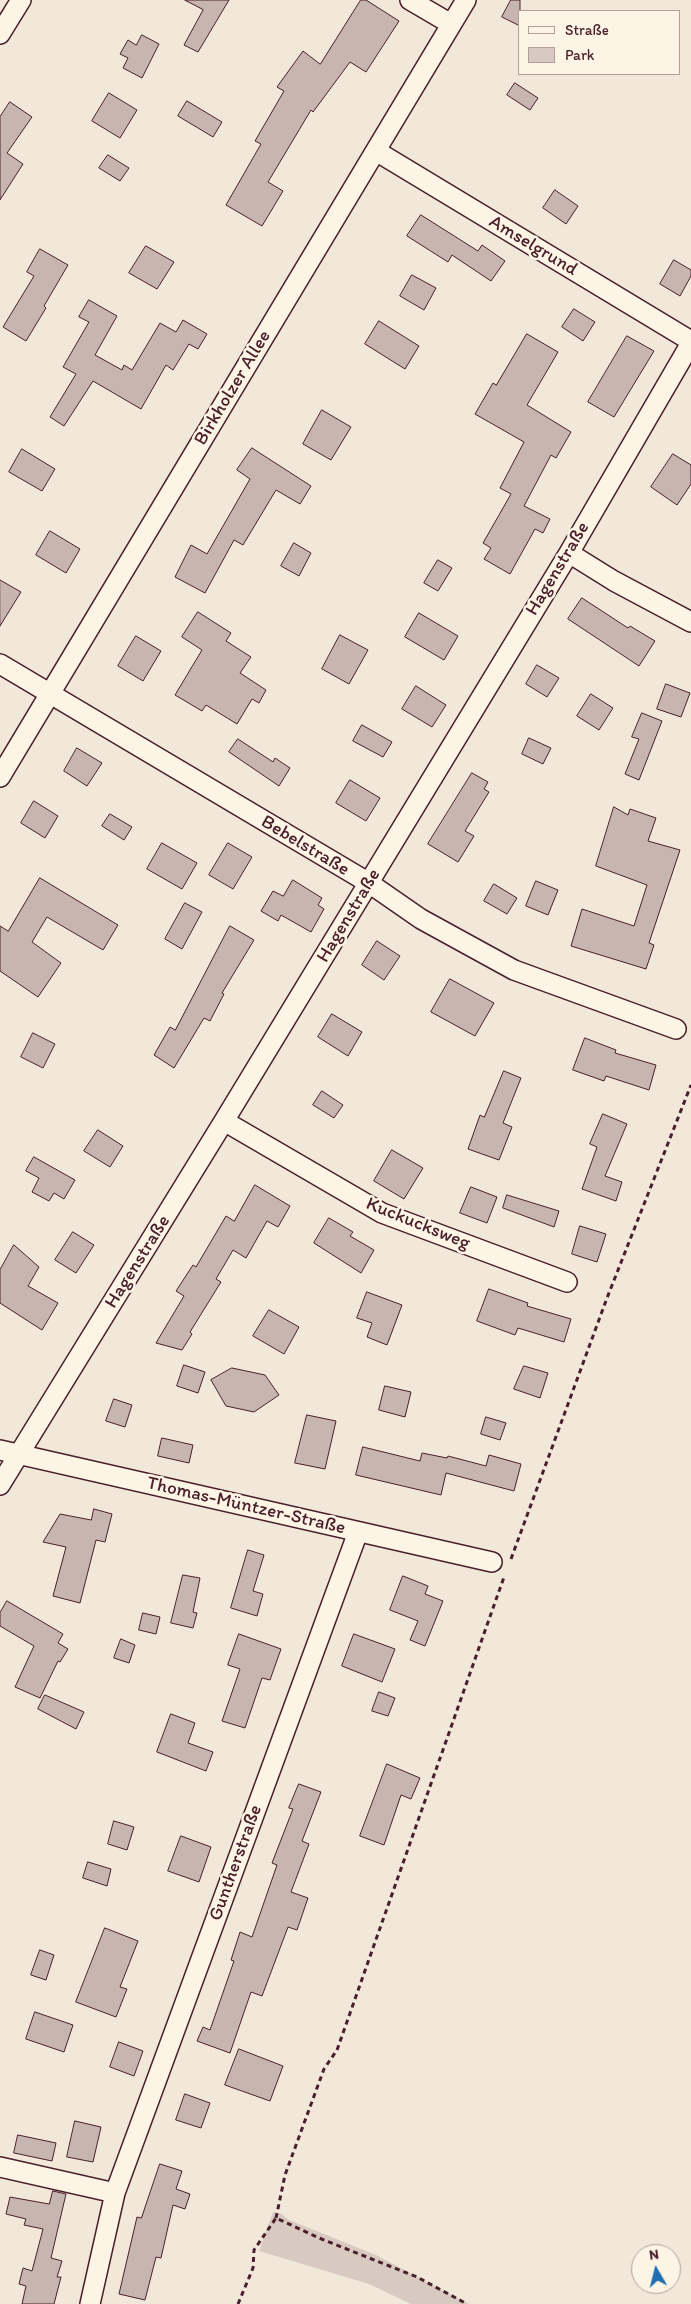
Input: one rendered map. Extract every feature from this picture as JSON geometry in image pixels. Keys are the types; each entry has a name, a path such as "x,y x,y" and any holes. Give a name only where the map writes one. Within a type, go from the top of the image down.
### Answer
{"street":[{"path":"0,34 20,0"},
{"path":"410,0 452,24"},
{"name":"Birkholzer Allee","path":"0,777 466,0"},
{"name":"Amselgrund","path":"376,151 691,342"},
{"name":"Hagenstraße","path":"0,1485 224,1121 569,553 691,342"},
{"path":"569,553 614,581 691,622"},
{"name":"Bebelstraße","path":"0,664 369,883 421,919 514,970 676,1029"},
{"name":"Kuckucksweg","path":"224,1121 382,1213 567,1282"},
{"name":"Thomas-Müntzer-Straße","path":"0,1450 502,1567"},
{"name":"Guntherstraße","path":"90,2304 115,2193 358,1532"},
{"path":"0,2167 115,2193"}],"path":[{"path":"238,2304 253,2268 254,2250 276,2218 284,2175 324,2068 337,2050 502,1567 691,1085"},
{"path":"276,2218 319,2238 417,2277 467,2304"}],"green space":[{"path":"273,2212 280,2213 289,2220 376,2255 469,2304 411,2304 369,2284 259,2251"}],"building":[{"path":"185,0 229,0 198,52 184,45 203,10"},
{"path":"361,0 366,0 399,21 366,72 350,62 313,112 311,110 268,182 283,191 262,226 226,205 261,144 255,141 284,91 277,87 303,51 320,64"},
{"path":"511,0 520,0 518,25 502,17"},
{"path":"142,35 159,44 142,78 123,68 128,58 120,54 128,40 136,45"},
{"path":"515,83 538,98 530,110 507,95"},
{"path":"109,93 137,110 120,138 92,121"},
{"path":"187,101 222,122 213,137 178,116"},
{"path":"10,102 32,117 7,153 23,164 0,200 0,117"},
{"path":"108,155 129,168 120,181 99,168"},
{"path":"555,190 578,206 566,224 543,208"},
{"path":"421,215 478,251 482,245 505,261 491,281 452,255 448,262 407,236"},
{"path":"146,246 174,262 157,289 129,273"},
{"path":"40,249 68,265 44,306 46,308 26,341 3,327 34,276 27,272"},
{"path":"674,260 691,270 691,276 680,296 660,284"},
{"path":"412,275 436,288 424,310 400,296"},
{"path":"89,300 117,316 95,355 122,370 124,365 132,370 160,323 176,332 183,320 207,334 198,349 189,344 173,370 166,365 141,409 93,381 64,426 50,417 76,374 63,367 89,322 79,317"},
{"path":"574,309 595,322 583,341 562,327"},
{"path":"379,321 419,346 405,369 365,344"},
{"path":"527,334 558,352 527,405 571,432 556,458 551,455 524,506 550,519 543,533 535,529 510,574 484,559 491,548 483,543 511,494 500,488 524,442 475,414 493,383 496,385"},
{"path":"627,336 654,351 614,417 588,402"},
{"path":"322,410 351,427 331,460 303,444"},
{"path":"252,448 311,486 300,504 276,490 243,545 234,540 205,593 175,577 191,545 207,554 250,479 237,470"},
{"path":"22,449 55,469 42,491 9,472"},
{"path":"673,454 691,465 691,484 677,505 651,487"},
{"path":"50,531 80,549 66,573 36,555"},
{"path":"294,543 311,553 299,576 281,566"},
{"path":"438,560 452,568 438,591 424,583"},
{"path":"0,580 21,592 0,626"},
{"path":"582,598 628,628 630,626 655,641 639,666 568,619"},
{"path":"198,612 231,633 226,641 251,657 240,673 266,690 259,703 252,699 237,724 206,705 202,711 175,695 202,650 182,637"},
{"path":"419,613 458,636 444,660 405,637"},
{"path":"340,635 368,650 349,684 322,669"},
{"path":"136,636 161,651 143,681 118,666"},
{"path":"537,665 559,678 547,697 526,684"},
{"path":"666,684 690,693 681,717 657,709"},
{"path":"416,686 446,705 432,727 402,709"},
{"path":"591,694 613,708 599,730 577,716"},
{"path":"642,713 662,721 639,780 625,774 639,739 632,737"},
{"path":"362,725 392,742 383,757 353,741"},
{"path":"529,738 551,748 543,764 522,754"},
{"path":"238,739 273,762 275,758 290,768 279,786 229,752"},
{"path":"77,748 102,763 87,786 64,771"},
{"path":"472,773 488,782 484,789 489,792 465,831 474,836 458,862 428,844"},
{"path":"350,780 380,798 366,821 336,803"},
{"path":"34,801 58,816 45,838 21,823"},
{"path":"614,807 628,815 630,809 656,818 648,841 680,850 649,943 654,945 646,969 571,946 582,909 634,926 647,885 596,866"},
{"path":"110,814 132,827 124,840 102,826"},
{"path":"162,843 197,863 182,889 147,869"},
{"path":"228,843 252,857 233,889 209,875"},
{"path":"40,878 118,925 103,950 47,917 32,942 61,963 38,997 0,971 0,926 8,931"},
{"path":"293,880 322,898 318,905 324,909 311,932 281,915 278,921 261,911 273,891 283,896"},
{"path":"536,881 558,890 548,915 526,906"},
{"path":"494,884 517,898 507,914 484,901"},
{"path":"185,903 202,912 182,949 165,939"},
{"path":"230,926 254,940 222,993 224,994 210,1021 204,1018 174,1068 154,1055 170,1027 175,1030"},
{"path":"377,941 400,956 384,980 362,965"},
{"path":"450,979 494,1003 475,1036 431,1012"},
{"path":"332,1014 362,1032 348,1056 318,1037"},
{"path":"33,1033 55,1044 43,1068 21,1057"},
{"path":"585,1038 616,1050 615,1053 656,1065 649,1090 606,1076 604,1081 573,1070"},
{"path":"504,1071 521,1078 503,1123 512,1127 499,1160 468,1149 480,1115 484,1117"},
{"path":"322,1091 343,1105 334,1118 313,1105"},
{"path":"603,1114 627,1124 605,1176 622,1182 616,1201 582,1189 597,1147 590,1144"},
{"path":"98,1130 123,1146 110,1167 84,1151"},
{"path":"392,1150 423,1168 404,1199 374,1181"},
{"path":"34,1157 75,1180 64,1199 54,1193 49,1201 32,1192 39,1178 26,1171"},
{"path":"255,1185 290,1206 278,1227 267,1221 246,1258 233,1250 216,1279 221,1282 190,1332 192,1334 182,1350 156,1343 184,1296 176,1291 193,1265 196,1267 226,1216 234,1221"},
{"path":"471,1187 497,1197 487,1223 460,1213"},
{"path":"507,1195 559,1211 554,1227 503,1208"},
{"path":"329,1218 353,1232 350,1236 374,1250 361,1273 314,1243"},
{"path":"580,1226 606,1234 597,1262 572,1254"},
{"path":"73,1232 94,1245 76,1273 55,1260"},
{"path":"14,1245 39,1267 28,1286 58,1303 42,1330 0,1303 0,1270"},
{"path":"489,1289 528,1303 527,1306 571,1319 564,1342 518,1328 515,1335 477,1321"},
{"path":"367,1292 402,1305 387,1345 367,1337 372,1323 357,1318"},
{"path":"269,1310 299,1327 284,1354 253,1336"},
{"path":"184,1365 205,1372 198,1393 177,1386"},
{"path":"524,1366 548,1373 540,1398 514,1389"},
{"path":"232,1368 265,1375 279,1395 254,1412 226,1406 211,1380"},
{"path":"385,1386 411,1392 405,1417 379,1410"},
{"path":"114,1399 132,1405 125,1427 106,1421"},
{"path":"307,1415 336,1421 325,1469 295,1463"},
{"path":"486,1417 506,1423 500,1440 481,1434"},
{"path":"162,1438 193,1445 189,1463 158,1456"},
{"path":"363,1447 420,1461 422,1453 447,1458 448,1456 486,1466 489,1455 521,1464 514,1491 446,1473 441,1495 356,1475"},
{"path":"94,1509 112,1514 105,1542 96,1540 80,1603 53,1596 66,1547 43,1542 60,1514 91,1520"},
{"path":"248,1550 264,1555 253,1591 263,1594 257,1616 231,1608"},
{"path":"183,1575 200,1578 193,1612 197,1613 193,1628 171,1623"},
{"path":"403,1576 428,1586 425,1594 443,1601 425,1646 410,1640 418,1621 390,1610"},
{"path":"7,1601 63,1634 58,1643 68,1649 60,1662 58,1661 40,1698 15,1687 34,1646 0,1626 0,1613"},
{"path":"143,1613 160,1617 156,1634 139,1630"},
{"path":"239,1634 281,1649 270,1680 262,1678 245,1728 222,1721 240,1669 228,1665"},
{"path":"354,1634 395,1649 382,1682 342,1666"},
{"path":"121,1639 135,1645 129,1663 114,1658"},
{"path":"379,1692 395,1698 388,1716 372,1711"},
{"path":"45,1695 84,1712 76,1729 38,1709"},
{"path":"171,1714 195,1723 188,1743 213,1752 206,1771 157,1752"},
{"path":"387,1764 420,1778 411,1799 401,1795 384,1845 360,1836"},
{"path":"299,1784 321,1792 302,1841 309,1844 291,1892 308,1898 297,1930 288,1927 262,1996 251,1992 230,2053 197,2041 203,2027 210,2030 234,1961 231,1960 240,1932 252,1937 277,1865 272,1863 293,1809 289,1808"},
{"path":"114,1821 134,1827 127,1850 108,1844"},
{"path":"181,1836 211,1847 199,1882 168,1871"},
{"path":"88,1862 111,1869 107,1886 83,1878"},
{"path":"105,1928 138,1941 120,1987 127,1989 116,2017 76,2002"},
{"path":"40,1950 54,1955 46,1980 31,1975"},
{"path":"35,2012 73,2025 64,2052 26,2039"},
{"path":"119,2042 143,2051 134,2076 110,2067"},
{"path":"239,2049 283,2066 270,2101 225,2085"},
{"path":"185,2094 210,2103 201,2128 176,2120"},
{"path":"75,2121 101,2127 93,2162 67,2157"},
{"path":"18,2135 56,2143 52,2161 14,2153"},
{"path":"160,2164 182,2171 176,2189 190,2194 185,2209 173,2205 161,2258 156,2257 145,2300 119,2294 137,2217 141,2218"},
{"path":"53,2191 66,2194 51,2258 62,2261 57,2277 61,2277 54,2304 22,2304 26,2286 19,2284 23,2268 32,2271 43,2229 24,2225 26,2219 6,2214 10,2197 49,2204"}]}
